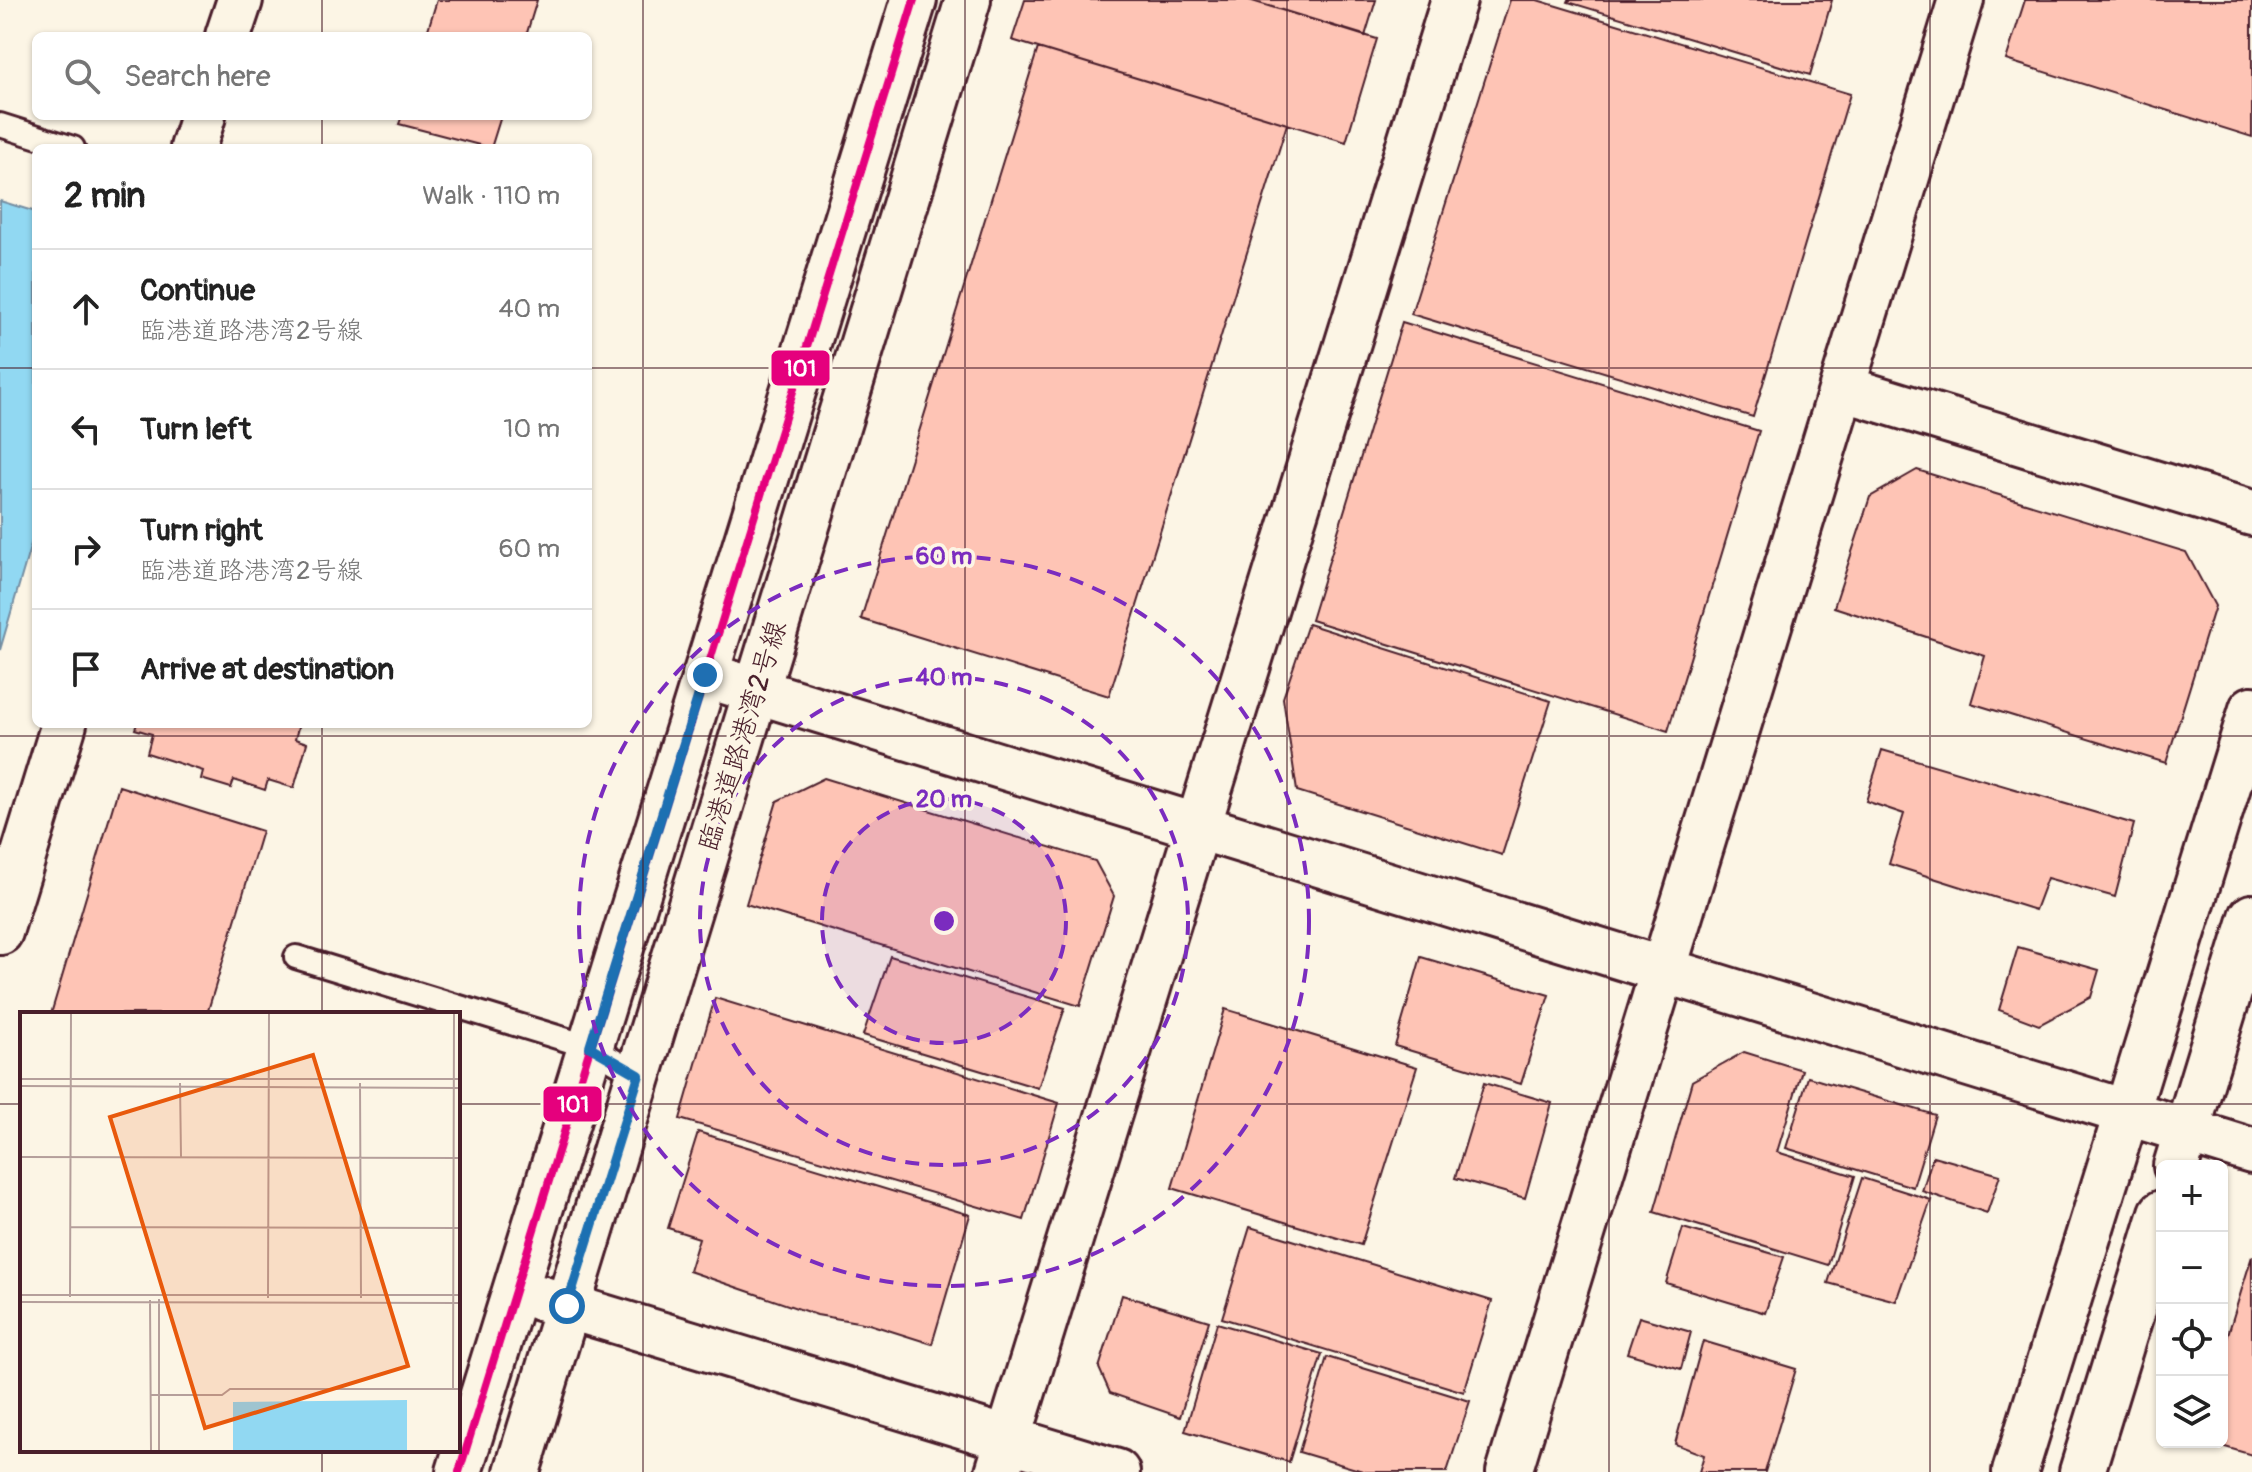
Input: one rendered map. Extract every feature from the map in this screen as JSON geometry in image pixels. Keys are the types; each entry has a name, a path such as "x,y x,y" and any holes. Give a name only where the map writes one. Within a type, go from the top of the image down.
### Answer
{"street":[{"path":"229,32 240,0"},
{"name":"臨港道路港湾2号線","path":"459,1472 914,0"},
{"name":"臨港道路港湾2号線","path":"517,1472 968,0"},
{"path":"1003,1456 1454,0"},
{"path":"1509,1472 1961,0"},
{"path":"194,144 202,120"},
{"path":"1842,388 2252,513"},
{"path":"705,675 2127,1113 2182,1149 2252,1151"},
{"path":"2015,1472 2252,709"},
{"path":"0,932 63,728"},
{"path":"2182,1149 2252,917"},
{"path":"2082,1472 2156,1232"},
{"path":"515,1291 567,1306 1003,1456 1117,1472"}],"lane":[{"path":"0,125 60,144"},
{"path":"296,957 590,1047 639,1075"}],"water":[{"path":"0,201 32,211 32,541 0,650"}],"building":[{"path":"437,0 537,0 527,32 427,32"},
{"path":"1025,0 1249,0 1377,39 1346,142 1012,40"},
{"path":"1249,0 1376,0 1365,36"},
{"path":"1510,0 1537,0 1850,94 1753,417 1411,314"},
{"path":"1569,0 1832,0 1810,75"},
{"path":"2025,0 2252,0 2252,137 2006,60"},
{"path":"1038,48 1287,124 1109,696 861,619"},
{"path":"400,120 500,120 492,144 476,144 399,124"},
{"path":"1402,322 1759,431 1668,731 1311,620"},
{"path":"1917,470 2186,552 2215,606 2166,763 1971,703 1985,656 1834,607 1870,497"},
{"path":"1308,624 1551,701 1502,855 1297,791 1283,698"},
{"path":"298,728 295,739 307,743 294,788 268,780 265,790 234,780 231,788 201,779 203,771 147,753 152,734 135,729"},
{"path":"1882,750 2134,824 2115,897 2047,878 2035,910 1889,864 1904,814 1866,801"},
{"path":"824,778 1095,861 1114,896 1080,1006 746,904 777,801"},
{"path":"119,786 262,831 208,1012 52,1012"},
{"path":"2018,947 2099,970 2091,997 2039,1025 1999,1010"},
{"path":"890,956 1065,1008 1038,1088 863,1035"},
{"path":"1421,957 1549,995 1521,1084 1395,1046"},
{"path":"715,998 1059,1103 1024,1220 680,1119"},
{"path":"1225,1009 1417,1067 1361,1245 1172,1188"},
{"path":"1744,1052 1802,1070 1777,1152 1855,1176 1828,1265 1654,1212 1692,1081"},
{"path":"1808,1077 1935,1115 1913,1187 1786,1148"},
{"path":"1484,1083 1552,1103 1525,1198 1455,1178"},
{"path":"698,1132 970,1215 932,1344 869,1324 817,1315 689,1271 699,1238 668,1228"},
{"path":"1933,1156 2000,1175 1987,1213 1922,1191"},
{"path":"1862,1178 1931,1200 1896,1301 1828,1283"},
{"path":"1250,1227 1492,1301 1464,1392 1222,1318"},
{"path":"1683,1228 1784,1257 1765,1313 1666,1283"},
{"path":"2252,1256 2252,1455 2228,1448 2228,1334"},
{"path":"1122,1295 1209,1321 1180,1417 1110,1393 1099,1368"},
{"path":"1639,1317 1691,1332 1681,1369 1627,1353"},
{"path":"1217,1323 1322,1354 1289,1462 1185,1431"},
{"path":"1703,1341 1796,1369 1765,1472 1699,1472 1704,1455 1675,1444"},
{"path":"1327,1357 1470,1401 1447,1472 1366,1472 1299,1452"}],"transit line":[{"name":"101","path":"459,1472 914,0"}],"route":[{"path":"567,1306 639,1075 590,1047 705,675"}]}
